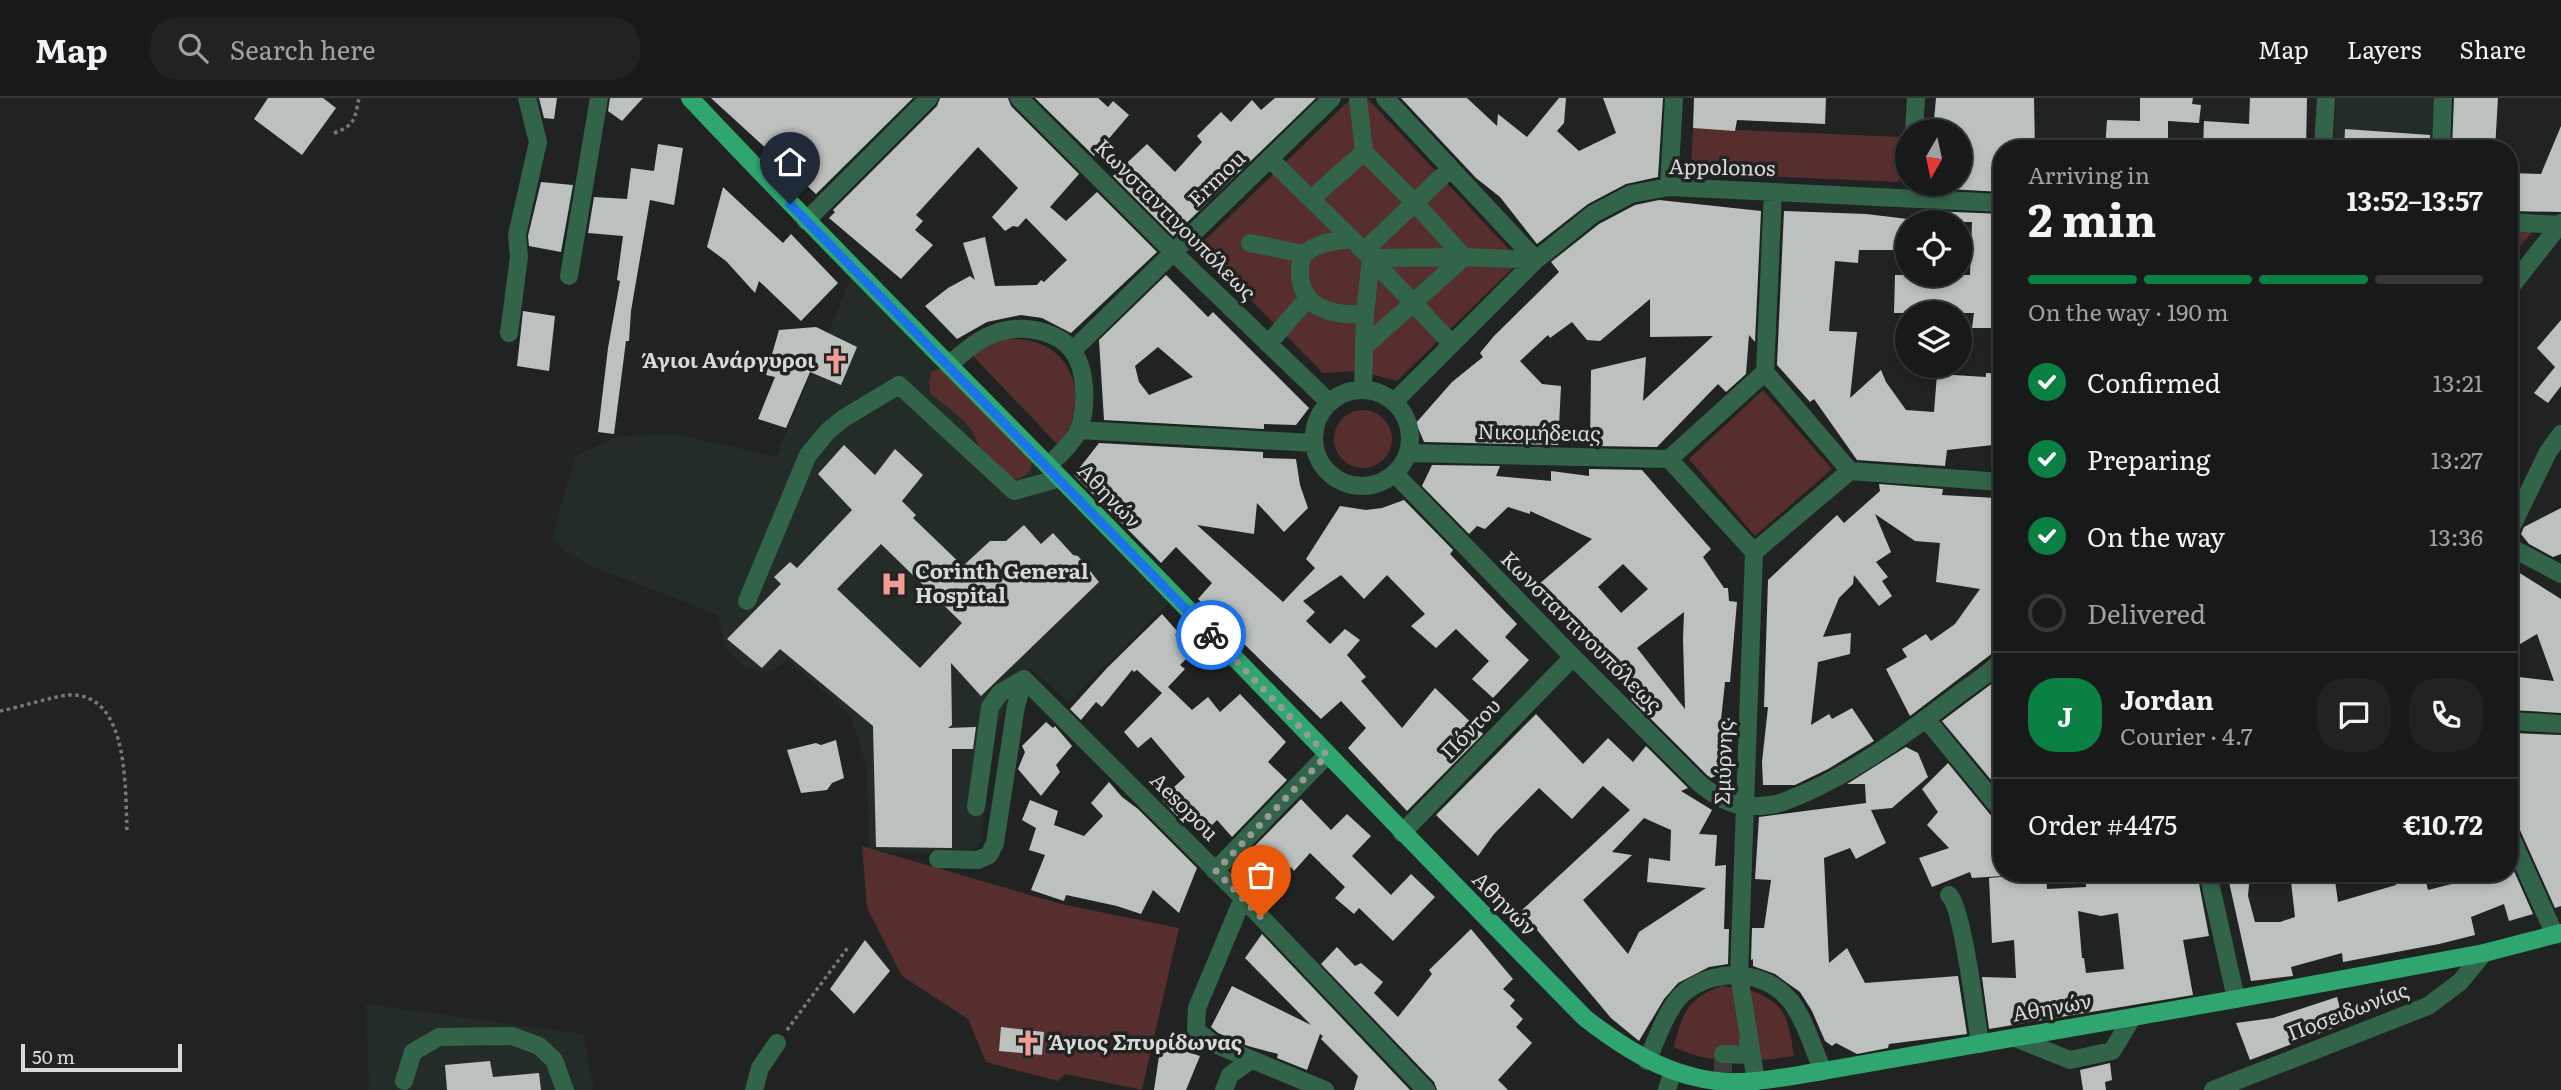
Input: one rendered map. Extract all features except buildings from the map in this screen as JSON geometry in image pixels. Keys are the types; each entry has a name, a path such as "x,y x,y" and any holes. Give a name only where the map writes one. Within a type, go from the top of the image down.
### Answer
{"main road":[{"name":"Αθηνών","path":"690,98 806,222 1054,472 1585,1018 1616,1043 1647,1061 1673,1072 1717,1080 1756,1081 2236,999 2484,953 2558,934"}],"street":[{"path":"509,333 519,257 517,235 538,142 527,98"},
{"path":"569,276 599,98"},
{"path":"806,222 929,98"},
{"name":"Κωνσταντινουπόλεως","path":"1019,98 1174,253 1330,403"},
{"name":"Ermou","path":"1073,351 1332,98"},
{"path":"1358,98 1364,152 1464,257"},
{"path":"1385,98 1536,260"},
{"path":"1669,187 1674,98"},
{"path":"1915,119 1916,98"},
{"path":"2324,140 2326,98"},
{"path":"2441,140 2443,98"},
{"path":"1311,199 1364,152"},
{"path":"1270,159 1362,249 1452,344"},
{"path":"1362,249 1450,169"},
{"name":"Appolonos","path":"1395,401 1536,260 1593,214 1631,194 1669,187 1773,192 1895,191"},
{"path":"1773,192 1765,372 1850,471"},
{"name":"Appolonos","path":"1948,196 1993,202"},
{"path":"2518,222 2560,224"},
{"path":"2518,278 2560,224"},
{"path":"1250,243 1304,254"},
{"path":"1365,314 1345,316 1331,313 1307,299 1300,283 1304,254 1315,247 1536,260"},
{"path":"1362,249 1365,314 1363,390"},
{"path":"1364,347 1464,257"},
{"path":"1268,344 1307,299"},
{"path":"747,601 808,455 828,431 899,385 1014,491 1054,472 1079,430 1084,408 1084,388 1073,351 1057,339 1035,329 1012,329 975,342 949,365"},
{"path":"1765,372 1668,458 1755,552 1850,471 1993,481"},
{"path":"1352,390 1363,390 1382,393 1395,401 1404,412 1411,440 1404,465 1382,483 1368,486 1345,483 1326,471 1318,458 1314,443 1318,417 1330,403 1352,390"},
{"path":"1079,430 1314,443"},
{"path":"2518,514 2548,452 2561,434"},
{"name":"Νικομήδειας","path":"1409,453 1668,458"},
{"name":"Κωνσταντινουπόλεως","path":"1395,474 1699,783 1710,792 1745,806"},
{"path":"2518,551 2561,574"},
{"name":"Σμύρνης","path":"1755,552 1739,975 1756,1081"},
{"name":"Πόντου","path":"1402,832 1573,657"},
{"path":"1745,806 1786,802 1848,770 1926,719 1993,667"},
{"path":"976,807 990,707 1000,693 1024,679"},
{"path":"938,859 978,860 989,855 995,843 1016,706 1024,679"},
{"name":"Aesopou","path":"1024,679 1243,898 1426,1090"},
{"path":"1926,719 1993,800"},
{"path":"2518,721 2561,724"},
{"path":"1216,871 1327,755"},
{"path":"2518,852 2558,934"},
{"path":"2210,882 2236,999"},
{"path":"1949,895 1954,900 1962,936 1980,1044"},
{"path":"1243,898 1197,1008 1196,1030 1212,1043 1325,1090"},
{"name":"Ποσειδωνίας","path":"2213,1090 2428,1006 2460,982 2484,953"},
{"path":"1647,1061 1669,1013 1685,992 1712,978 1739,975 1756,977 1772,984 1792,1003 1823,1071"},
{"path":"2015,1038 2070,1060 2112,1051 2132,1018"},
{"path":"1723,1054 1749,1055 1747,1035"},
{"path":"404,1081 413,1052 439,1037 512,1036 538,1046 554,1060 565,1090"},
{"path":"754,1090 760,1068 777,1043"},
{"path":"1224,1090 1230,1075 1251,1060"},
{"path":"1667,1090 1673,1072"}],"path":[{"path":"334,133 354,122 359,98"},
{"path":"0,711 70,695 98,704 121,743 127,831"},
{"path":"777,1043 849,946"}],"shaded area":[{"path":"1352,98 1367,98 1520,261 1397,381 1359,371 1323,373 1198,247"},
{"path":"2336,98 2435,98 2433,140 2334,140"},
{"path":"1693,128 1895,137 1895,182 1691,173"},
{"path":"2518,228 2535,229 2518,249"},
{"name":"Corinth General Hospital","path":"851,278 946,370 1170,602 1069,701 1029,668 1004,710 995,732 987,763 982,841 974,849 955,854 887,852 870,847 866,765 851,716 789,661 766,673 744,666 725,647 718,615 588,565 564,550 552,537 575,456 619,436 676,434 776,457"},
{"path":"1007,338 1045,346 1057,355 1072,378 1075,406 1072,420 1057,444 972,355 988,344"},
{"path":"946,370 1031,458 1030,471 1019,479 995,472 989,466 968,426 930,393 932,371"},
{"path":"1763,390 1832,469 1755,536 1689,459"},
{"path":"1357,410 1369,410 1384,418 1392,433 1392,445 1384,460 1369,468 1357,468 1342,460 1334,445 1334,433 1342,418"},
{"path":"862,846 1061,904 1179,928 1142,1090 1065,1074 1058,1081 986,1062 968,1019 902,976 867,908"},
{"path":"1721,986 1760,994 1777,1005 1787,1022 1794,1056 1748,1061 1718,1060 1674,1047 1680,1025 1693,1002"},
{"path":"366,1004 583,1034 594,1090 369,1090"}],"tunnel":[{"path":"1723,1054 1723,1090"}],"way so far":[{"path":"1211,635 1327,755 1216,871 1261,917"}],"place":[{"name":"Άγιοι Ανάργυροι","path":"836,361"},
{"name":"Corinth General Hospital","path":"894,584"},
{"name":"Άγιος Σπυρίδωνας","path":"1028,1043"}],"route":[{"path":"790,204 1211,635"}]}
